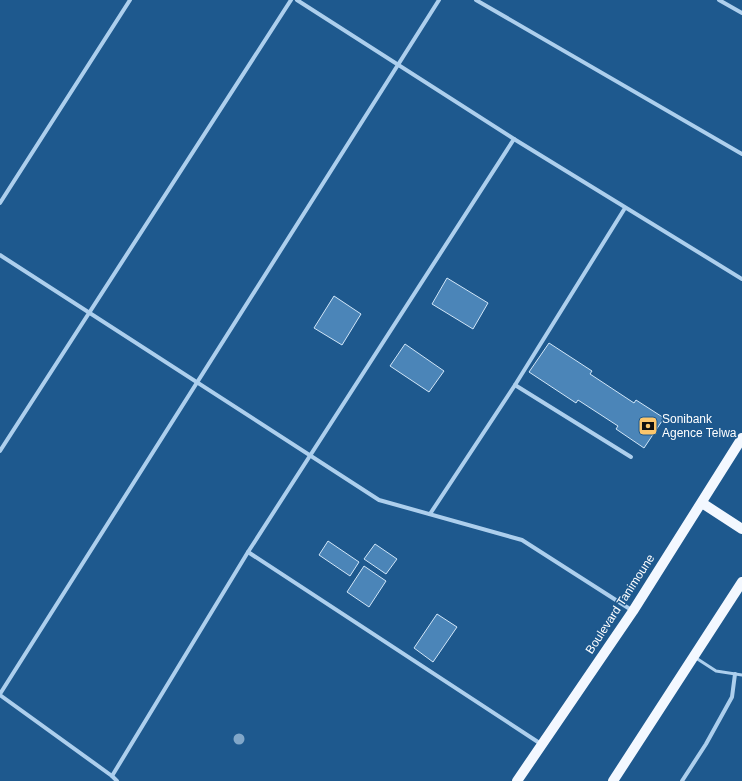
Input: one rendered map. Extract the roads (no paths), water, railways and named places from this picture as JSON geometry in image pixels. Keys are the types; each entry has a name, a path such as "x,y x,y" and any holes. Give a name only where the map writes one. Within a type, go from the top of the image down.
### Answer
{"main road":[{"name":"Boulevard Tanimoune","path":"517,781 633,611 741,442"},
{"path":"702,503 742,528"},
{"path":"613,781 742,582"}],"street":[{"path":"0,203 130,0"},
{"path":"0,451 291,0"},
{"path":"297,0 514,139 742,279"},
{"path":"117,781 0,694 439,0"},
{"path":"476,0 742,154"},
{"path":"719,0 742,13"},
{"path":"112,776 248,552 514,139"},
{"path":"430,514 515,385 625,208"},
{"path":"0,255 379,500 522,540 633,611"},
{"path":"515,385 630,457"},
{"path":"248,552 541,745"},
{"path":"682,781 706,744 732,697 735,674"}],"lane":[{"path":"694,656 716,671 742,675"}],"place":[{"name":"Sonibank Agence Telwa","path":"648,426"}]}
